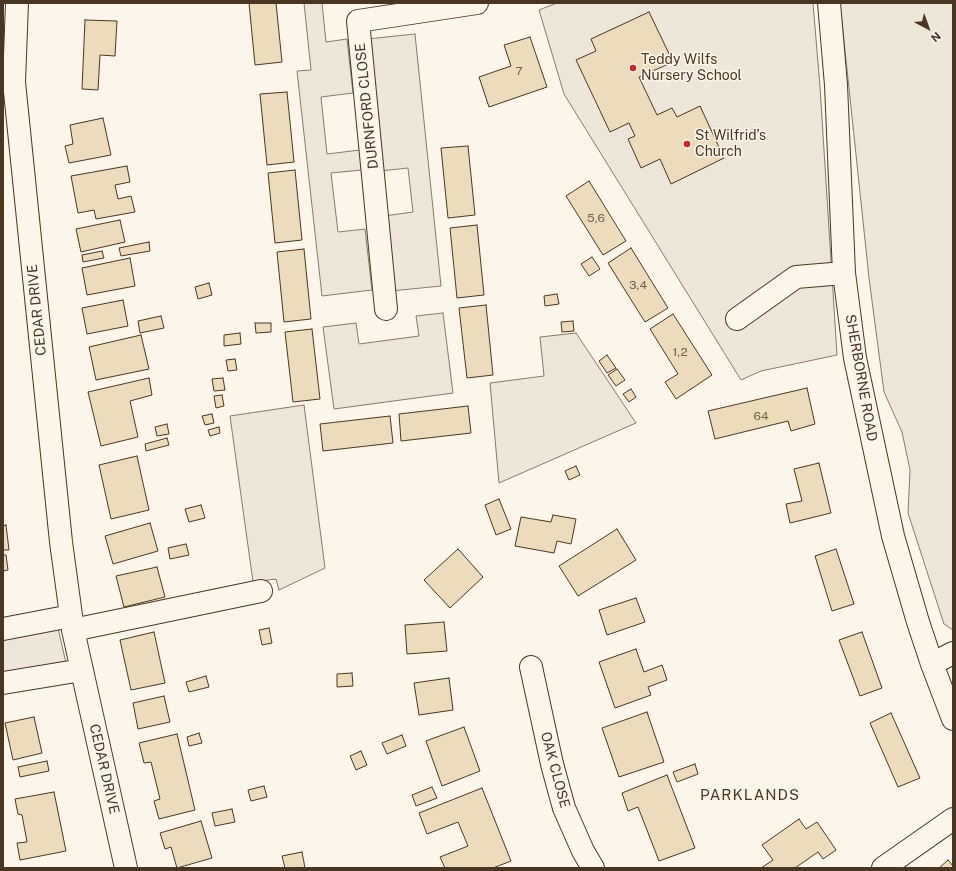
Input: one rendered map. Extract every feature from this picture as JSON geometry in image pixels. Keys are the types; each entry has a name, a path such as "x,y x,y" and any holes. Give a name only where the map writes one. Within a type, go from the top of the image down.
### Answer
{"street":[{"name":"CEDAR DRIVE","path":"17,3 14,82 60,542 72,623 126,868"},
{"name":"DURNFORD CLOSE","path":"386,310 358,21 477,3"},
{"name":"SHERBORNE ROAD","path":"829,3 836,85 844,273 855,358 893,536 918,622 953,719"},
{"path":"737,319 796,277 844,273"},
{"path":"3,629 72,623 261,591"},
{"path":"932,664 953,652"},
{"name":"OAK CLOSE","path":"531,667 552,764 564,808 593,868"},
{"path":"3,683 82,670"},
{"path":"883,868 953,819"}],"shaded area":[{"path":"304,3 322,3 326,42 347,39 353,93 321,97 327,154 360,150 362,170 331,173 338,232 365,229 372,290 322,296 297,71 311,70"},
{"path":"557,3 813,3 820,87 837,355 761,371 741,380 564,94 539,10"},
{"path":"840,3 953,3 953,630 944,624 908,513 910,470 902,432 884,392 869,278"},
{"path":"415,34 441,286 391,291 384,216 413,212 408,168 380,171 367,39"},
{"path":"443,313 453,393 334,409 323,327 356,323 359,344 419,336 416,316"},
{"path":"576,333 636,423 499,483 490,383 544,376 540,337"},
{"path":"304,405 325,568 279,590 276,579 253,582 230,416"},
{"path":"58,628 66,663 3,675 3,637"}],"building":[{"path":"249,3 276,3 282,62 255,65"},
{"path":"649,12 673,62 639,77 657,115 672,108 677,117 700,106 724,158 671,184 660,159 641,168 628,139 635,136 629,123 610,132 576,60 596,51 591,39"},
{"path":"85,20 117,21 115,56 100,55 98,90 82,89"},
{"path":"530,37 547,87 489,107 479,77 511,66 504,45"},
{"path":"287,92 294,162 267,165 260,94"},
{"path":"103,118 111,155 69,163 65,146 73,144 70,125"},
{"path":"468,146 475,215 448,218 441,148"},
{"path":"127,166 130,182 115,185 118,199 131,196 135,212 96,219 94,210 78,213 71,176"},
{"path":"295,170 302,240 275,243 268,173"},
{"path":"589,181 626,241 603,255 566,196"},
{"path":"120,220 125,242 81,252 76,229"},
{"path":"477,225 484,295 457,298 450,228"},
{"path":"149,242 150,251 121,256 119,248"},
{"path":"631,248 668,308 645,322 608,263"},
{"path":"304,249 311,319 284,322 277,252"},
{"path":"102,251 104,258 83,262 82,255"},
{"path":"592,257 600,269 589,276 581,264"},
{"path":"130,258 135,286 87,295 82,268"},
{"path":"209,283 212,295 198,299 195,287"},
{"path":"557,294 559,304 545,306 544,296"},
{"path":"123,300 128,326 87,334 82,308"},
{"path":"486,305 493,375 467,378 459,308"},
{"path":"673,314 712,375 676,399 665,382 678,374 650,329"},
{"path":"161,316 164,328 140,333 138,321"},
{"path":"573,321 574,331 562,332 561,322"},
{"path":"255,323 271,323 271,332 256,333"},
{"path":"312,329 320,399 293,402 285,332"},
{"path":"240,333 241,344 224,346 224,335"},
{"path":"141,335 149,369 96,380 89,347"},
{"path":"607,355 616,368 607,373 599,361"},
{"path":"235,359 237,370 228,371 226,360"},
{"path":"617,369 625,380 616,386 608,375"},
{"path":"149,378 152,395 130,401 138,437 101,446 88,392"},
{"path":"223,378 225,390 214,391 212,379"},
{"path":"807,388 815,424 791,431 788,421 715,439 708,411"},
{"path":"631,389 636,397 629,402 623,394"},
{"path":"222,395 224,406 216,408 214,396"},
{"path":"468,406 471,433 401,441 399,414"},
{"path":"212,414 214,423 205,425 202,416"},
{"path":"390,416 393,443 323,451 320,424"},
{"path":"167,424 169,434 157,436 155,427"},
{"path":"219,427 220,433 210,436 208,430"},
{"path":"167,438 169,445 146,451 145,444"},
{"path":"137,456 149,510 111,519 99,465"},
{"path":"819,463 831,513 790,523 786,504 802,501 794,469"},
{"path":"576,466 580,475 569,480 565,471"},
{"path":"499,499 511,529 496,535 485,505"},
{"path":"201,505 205,518 189,522 185,509"},
{"path":"553,515 576,519 571,544 557,541 554,553 515,546 521,517 551,522"},
{"path":"150,523 158,551 113,564 105,536"},
{"path":"6,525 9,550 3,550 3,526"},
{"path":"617,529 636,560 578,596 559,566"},
{"path":"186,544 189,555 170,559 168,548"},
{"path":"458,549 483,577 450,608 424,580"},
{"path":"836,549 854,604 832,611 815,556"},
{"path":"3,555 6,555 8,570 3,571"},
{"path":"157,567 165,597 124,607 116,576"},
{"path":"636,598 645,622 607,635 599,610"},
{"path":"444,622 447,651 407,654 405,625"},
{"path":"269,628 272,643 262,645 259,630"},
{"path":"154,632 165,683 131,690 120,640"},
{"path":"862,632 882,688 860,696 839,640"},
{"path":"636,649 644,672 662,665 667,680 648,687 651,695 615,708 599,662"},
{"path":"352,673 353,686 337,687 337,674"},
{"path":"206,676 209,687 189,692 186,682"},
{"path":"449,678 453,710 419,715 414,683"},
{"path":"164,696 170,722 138,729 133,703"},
{"path":"647,712 664,762 619,777 602,728"},
{"path":"891,713 920,778 898,787 870,723"},
{"path":"34,717 42,753 13,760 5,723"},
{"path":"464,727 480,771 442,786 426,741"},
{"path":"199,733 202,743 189,746 187,737"},
{"path":"177,734 195,810 159,819 154,801 160,799 151,762 144,763 139,743"},
{"path":"402,735 406,746 387,754 382,743"},
{"path":"361,751 367,765 356,770 350,756"},
{"path":"47,761 49,771 20,777 18,767"},
{"path":"695,764 698,774 677,782 673,772"},
{"path":"667,775 695,848 659,861 638,807 628,811 622,793"},
{"path":"264,786 267,797 251,801 248,790"},
{"path":"432,787 437,798 416,806 412,795"},
{"path":"482,788 511,861 493,868 445,868 440,857 468,846 458,822 427,834 419,813"},
{"path":"54,792 66,851 20,860 17,843 27,842 22,815 18,814 15,799"},
{"path":"232,809 235,822 215,826 212,813"},
{"path":"799,819 806,829 817,822 836,850 823,859 818,852 795,868 761,868 773,860 762,845"},
{"path":"201,821 212,858 177,868 171,847 165,849 160,833"},
{"path":"302,852 305,868 285,868 282,856"},
{"path":"948,860 953,868 939,868"}],"place":[{"name":"Teddy Wilfs Nursery School","path":"633,68"},
{"name":"St Wilfrid’s Church","path":"687,144"}],"district":[{"name":"PARKLANDS","path":"750,795"}]}
